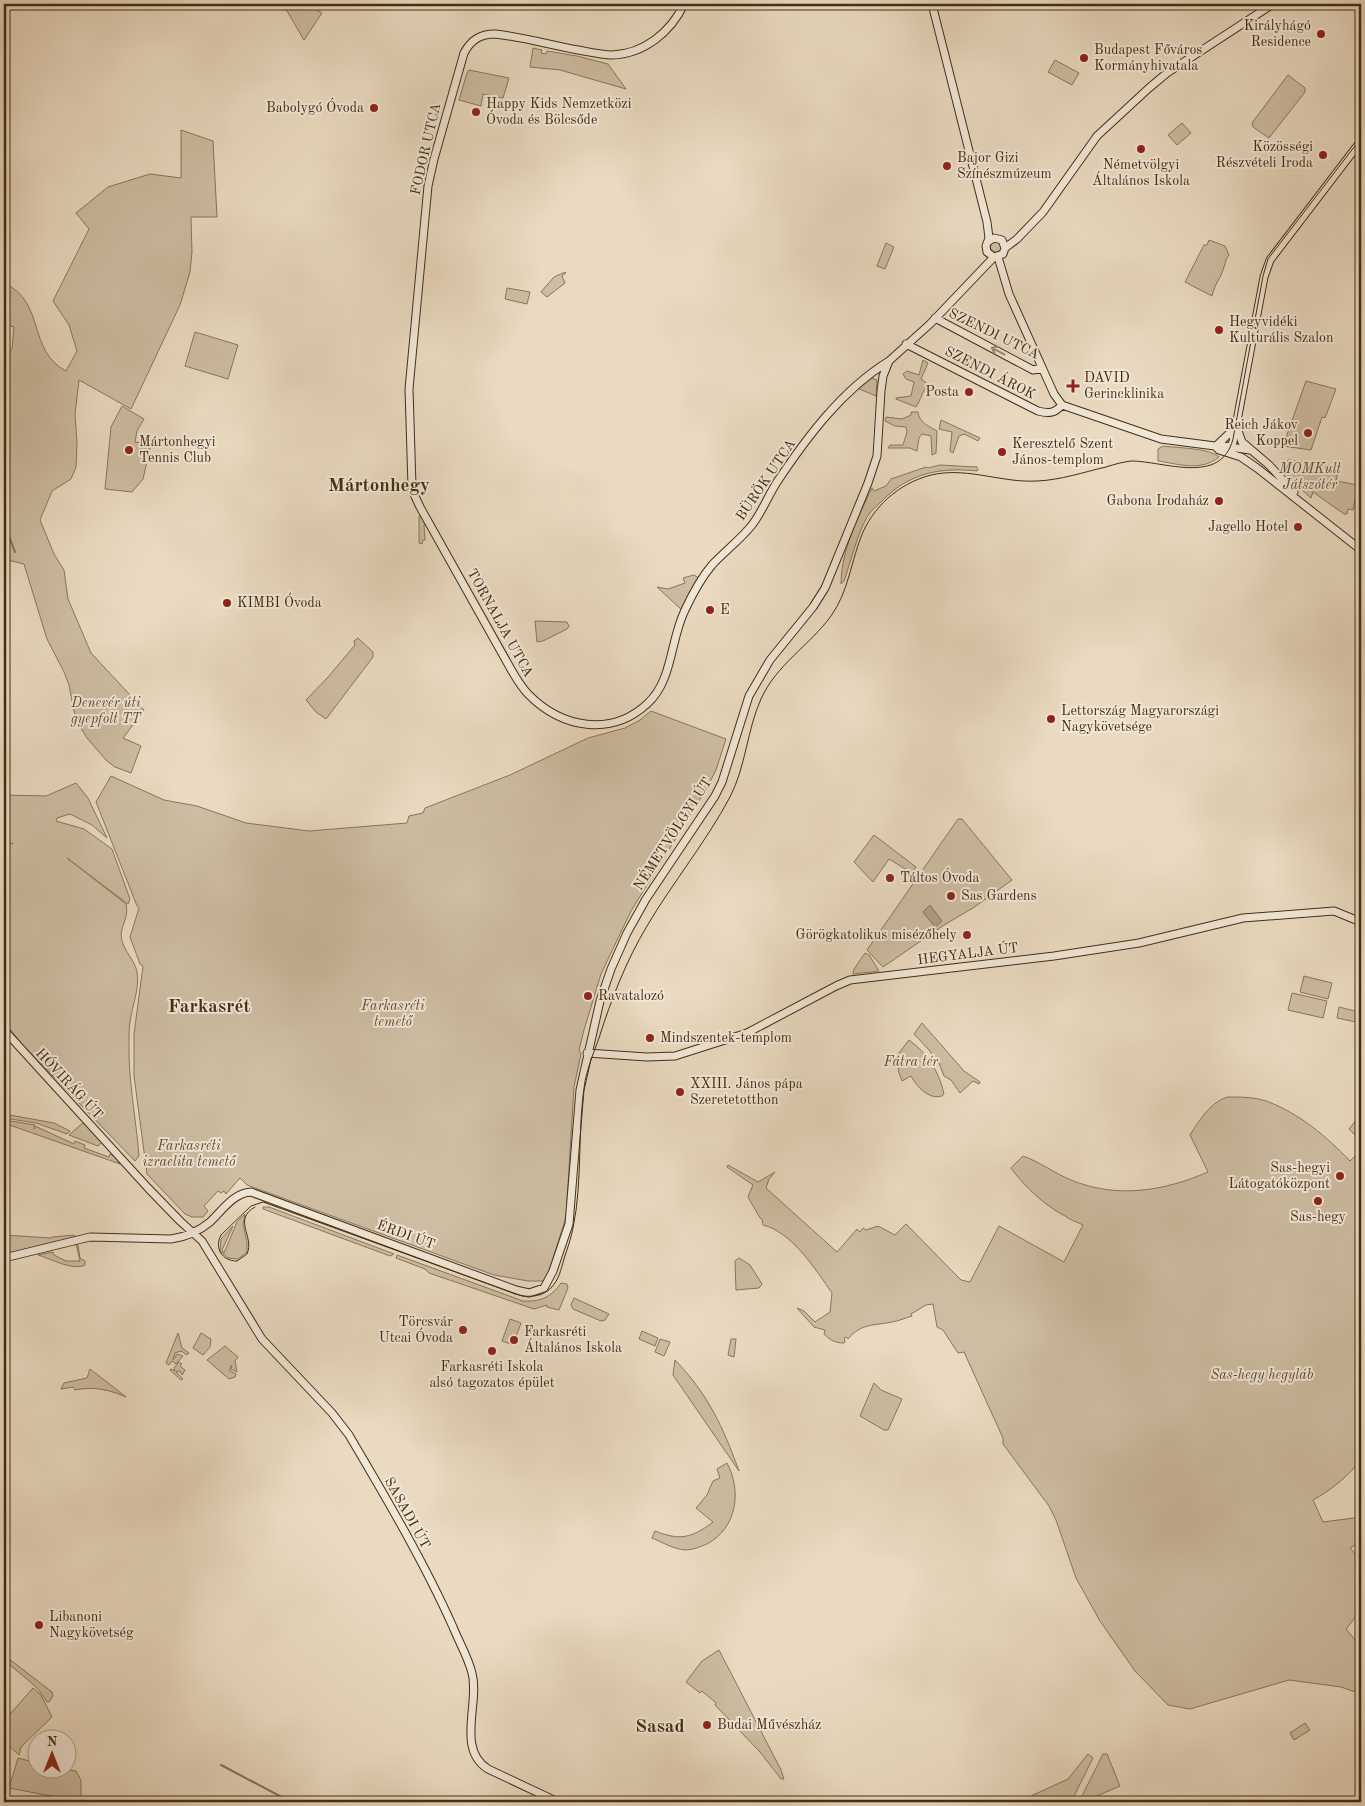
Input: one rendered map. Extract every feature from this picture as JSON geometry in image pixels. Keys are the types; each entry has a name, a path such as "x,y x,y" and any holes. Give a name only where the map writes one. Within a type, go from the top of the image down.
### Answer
{"street":[{"name":"FODOR UTCA","path":"418,502 412,486 409,402 428,186 464,53 468,46 482,35 495,34 596,53 621,54 643,48 663,33 675,19 684,4"},
{"path":"932,4 988,222 989,241 986,246 987,252 996,257 1009,294 1056,398 1062,404 1161,439 1216,446 1219,450 1250,450"},
{"path":"996,257 1003,254 1005,248 1022,234 1043,212 1097,136 1149,88 1188,58 1273,4"},
{"path":"1230,450 1256,322 1262,316 1268,278 1268,265 1276,250 1361,141"},
{"path":"988,222 1005,248"},
{"path":"989,241 1022,234"},
{"name":"NÉMETVÖLGYI ÚT","path":"978,273 987,252"},
{"name":"NÉMETVÖLGYI ÚT","path":"544,1288 554,1271 569,1224 580,1090 600,1001 627,933 646,899 716,796 749,696 758,680 770,660 813,607 825,588 876,463 883,376 889,360 935,318 996,257"},
{"name":"SZENDI UTCA","path":"935,318 1033,370 1042,368"},
{"name":"SZENDI ÁROK","path":"906,344 1044,413 1054,412 1062,404"},
{"name":"BÜRÖK UTCA","path":"590,725 606,725 622,721 635,714 652,700 664,680 684,612 713,564 743,536 756,519 776,483 826,416 866,376 889,360"},
{"path":"866,376 883,376"},
{"path":"1216,446 1236,426"},
{"path":"1236,426 1242,442 1269,465 1310,508"},
{"path":"1230,450 1310,508 1361,550"},
{"path":"1257,468 1269,465"},
{"name":"TORNALJA UTCA","path":"418,502 524,689 533,699 555,714 572,721 590,725"},
{"name":"HEGYALJA ÚT","path":"588,1053 647,1057 675,1056 747,1033 850,980 1054,956 1129,945 1243,918 1334,911 1361,922"},
{"name":"HÓVIRÁG ÚT","path":"4,1030 180,1221 194,1233"},
{"name":"ÉRDI ÚT","path":"194,1233 210,1222 240,1195 247,1192 260,1195 516,1290 528,1293 544,1288"},
{"path":"4,1258 90,1237 111,1236 171,1239 194,1233"},
{"name":"SASADI ÚT","path":"194,1233 202,1241 262,1340 332,1413 349,1435 433,1585 466,1657 472,1675 474,1690 472,1748 479,1763 488,1770 558,1802"}],"green space":[{"path":"283,4 305,4 322,13 304,40"},
{"path":"533,48 542,50 541,53 546,54 547,51 608,64 626,89 560,70 530,67"},
{"path":"1055,60 1079,73 1072,85 1048,72"},
{"path":"469,70 509,78 503,98 483,94 481,106 459,100"},
{"path":"1288,75 1305,88 1305,92 1269,138 1253,127 1252,123"},
{"path":"1182,123 1191,133 1177,145 1168,135"},
{"name":"Denevér úti gyepfolt TT","path":"181,130 213,141 217,217 191,217 192,252 190,272 180,305 131,409 79,380 75,414 76,467 71,479 52,491 40,520 54,554 64,570 68,599 91,653 144,710 123,738 141,746 131,773 115,767 107,761 87,738 79,725 69,685 47,639 24,564 8,560 4,556 4,372 9,369 4,362 12,349 14,327 4,324 4,283 17,291 26,302 46,351 54,362 66,371 77,351 69,325 53,301 89,229 76,213 108,187 150,174 181,178"},
{"path":"1209,240 1225,246 1229,255 1212,296 1185,282 1204,245 1207,245"},
{"path":"996,241 1002,247 996,253 990,247"},
{"path":"886,243 894,247 885,269 877,266"},
{"path":"565,272 562,276 565,283 547,297 541,292 554,277"},
{"path":"507,288 530,292 527,304 505,299"},
{"path":"195,332 238,345 228,379 185,366"},
{"path":"923,360 928,363 921,379 929,385 924,390 916,407 896,398 911,396 914,382 906,379 903,374 907,371 919,375"},
{"path":"871,378 877,380 876,396 857,388"},
{"path":"1306,381 1336,389 1325,418 1322,417 1311,450 1283,446"},
{"name":"Mártonhegyi Tennis Club","path":"122,406 144,419 137,431 135,442 151,444 143,479 132,492 105,489 111,427"},
{"path":"911,412 918,412 922,421 937,431 936,453 932,455 931,436 922,434 919,438 917,451 910,448 888,448 890,445 903,445 907,432 906,427 895,426 885,421 886,417 902,419 911,415"},
{"path":"941,420 980,438 978,441 964,434 959,436 953,453 950,451 952,432 939,429"},
{"path":"1163,446 1201,450 1219,457 1212,462 1197,466 1158,461 1158,449"},
{"name":"MOMKult Játszótér","path":"1288,460 1339,466 1336,481 1358,485 1353,510 1348,509 1347,514 1344,514 1313,492 1311,498 1292,481 1284,470"},
{"path":"940,465 976,466 978,469 977,471 951,470 926,474 893,491 867,517 857,539 844,581 841,584 847,547 872,488 874,491 886,486 891,479 926,467"},
{"path":"421,514 427,524 424,525 425,540 423,540 422,544 419,543 419,517"},
{"path":"694,575 702,580 684,612 657,587 668,589 685,583 683,578"},
{"path":"535,621 567,622 569,626 567,629 543,641 537,642"},
{"path":"358,638 373,652 373,657 326,719 316,712 306,700 355,645 354,641"},
{"name":"Farkasréti temető","path":"651,711 726,739 716,770 707,788 631,911 601,974 579,1050 581,1054 574,1087 566,1217 547,1277 543,1281 528,1281 494,1275 247,1185 240,1178 226,1194 224,1191 221,1193 218,1191 204,1206 208,1211 203,1217 192,1217 185,1214 147,1174 134,1076 134,1034 143,966 140,964 130,937 139,908 96,802 111,776 164,800 197,806 246,823 309,831 407,823 409,816 423,813 425,808 510,775 588,738 625,728 640,720"},
{"path":"76,783 88,798 107,838 92,825 70,814 57,818 56,821 84,829 112,849 130,899 128,904 67,858 126,904 127,914 121,936 123,945 136,968 138,978 129,1036 130,1070 139,1156 135,1161 21,1043 4,1021 4,841 13,844 4,840 4,795 46,796"},
{"name":"Sas Gardens","path":"958,819 962,819 1012,880 883,967 867,950"},
{"path":"874,835 916,867 912,873 889,859 873,882 854,862"},
{"path":"865,953 869,955 879,971 853,974 854,969"},
{"path":"1304,976 1332,983 1328,999 1300,992"},
{"path":"1292,993 1327,1001 1323,1018 1288,1010"},
{"path":"1339,1007 1359,1012 1356,1022 1337,1018"},
{"path":"922,1023 964,1071 980,1082 979,1084 973,1081 960,1093 951,1080 944,1076 939,1063 914,1034"},
{"name":"Fátra tér","path":"909,1040 931,1063 942,1086 944,1094 942,1096 937,1097 924,1092 911,1076 902,1081 896,1057"},
{"name":"Sas-hegy hegyláb","path":"1228,1097 1266,1101 1290,1112 1322,1134 1350,1161 1361,1150 1361,1459 1339,1482 1313,1500 1323,1522 1361,1517 1361,1541 1350,1548 1361,1560 1361,1578 1357,1581 1361,1584 1361,1610 1346,1629 1361,1647 1361,1694 1341,1687 1289,1680 1190,1709 1168,1705 1135,1671 1100,1621 1076,1578 1056,1520 1049,1506 1003,1444 1003,1438 964,1352 958,1353 943,1330 937,1327 933,1304 926,1305 911,1314 912,1316 895,1322 873,1325 858,1330 848,1339 844,1338 844,1343 831,1339 824,1334 825,1330 814,1327 797,1308 804,1311 815,1322 830,1312 832,1293 811,1263 784,1235 763,1225 762,1219 748,1197 753,1185 727,1167 728,1165 758,1182 775,1172 769,1179 766,1188 837,1252 857,1229 860,1232 863,1228 866,1230 878,1226 895,1235 906,1224 961,1280 970,1282 999,1226 1064,1262 1083,1225 1050,1207 1022,1182 1011,1168 1023,1156 1071,1180 1088,1186 1123,1191 1157,1188 1175,1184 1208,1172 1190,1135 1211,1107"},
{"path":"4,1114 54,1123 70,1131 67,1134 36,1123 4,1118"},
{"path":"1361,1114 1361,1141 1349,1129"},
{"path":"4,1120 35,1125 34,1129 35,1126 74,1144 75,1141 85,1145 84,1148 109,1157 110,1154 120,1164 4,1123"},
{"path":"85,1121 103,1141 98,1146 69,1135"},
{"path":"263,1207 269,1207 394,1254 390,1256 263,1209"},
{"path":"245,1214 243,1224 247,1252 238,1259 228,1258 220,1251 221,1239 233,1226 222,1250 224,1253 237,1222"},
{"path":"4,1235 51,1238 75,1236 74,1238 4,1256"},
{"path":"76,1244 78,1245 80,1258 85,1261 85,1265 68,1266 38,1255 53,1252 54,1255 66,1261 80,1261"},
{"path":"397,1255 523,1301 535,1301 545,1298 561,1283 567,1284 568,1288 559,1310 547,1307 547,1305 534,1309 429,1273 425,1269 396,1258"},
{"path":"739,1258 750,1265 762,1284 759,1288 736,1290 735,1261"},
{"path":"574,1298 609,1314 605,1320 601,1321 573,1309 571,1305"},
{"path":"510,1319 521,1323 513,1345 502,1341"},
{"path":"642,1331 658,1338 655,1346 639,1339"},
{"path":"178,1333 182,1348 189,1353 187,1355 181,1351 175,1353 173,1360 177,1354 183,1356 176,1364 172,1361 169,1365 166,1363"},
{"path":"201,1333 211,1339 210,1347 203,1355 193,1348"},
{"path":"660,1339 670,1342 664,1356 655,1352"},
{"path":"731,1339 736,1339 734,1357 728,1355"},
{"path":"225,1346 238,1357 235,1361 237,1372 231,1369 232,1365 230,1367 230,1371 236,1374 235,1377 229,1379 207,1360"},
{"path":"675,1360 706,1398 727,1440 739,1471 673,1375"},
{"path":"179,1362 182,1364 180,1366 185,1370 182,1375 180,1371 176,1372 183,1379 181,1380 170,1370 175,1371 174,1368"},
{"path":"90,1369 126,1397 102,1389 75,1390 73,1387 61,1389 64,1383 87,1378"},
{"path":"874,1383 881,1390 902,1399 888,1430 884,1430 860,1416"},
{"path":"727,1463 734,1485 734,1508 725,1529 717,1537 707,1544 685,1550 672,1547 652,1538 655,1531 679,1537 692,1535 713,1522 696,1508 707,1495 713,1481 720,1478 717,1469"},
{"path":"719,1650 784,1779 781,1779 760,1752 715,1705 716,1703 702,1691 700,1693 686,1682 702,1661"},
{"path":"4,1655 52,1692 53,1696 49,1702 33,1684 4,1659"},
{"path":"33,1688 41,1695 52,1717 41,1728 28,1728 28,1740 21,1747 19,1755 4,1741 4,1721"},
{"path":"1305,1723 1310,1730 1294,1740 1290,1733"},
{"path":"1088,1754 1093,1758 1071,1802 1033,1802 1031,1796 1068,1779"},
{"path":"1103,1754 1107,1754 1120,1786 1079,1802"},
{"path":"18,1758 28,1761 28,1778 78,1778 78,1775 81,1780 81,1799 77,1801 9,1788"}],"shaded area":[{"path":"930,905 942,921 935,927 923,912"}],"waterway":[{"path":"4,523 15,552"},
{"path":"221,1765 291,1802"}],"tram line":[{"path":"255,1207 245,1217 244,1223 249,1247 247,1254 237,1261 227,1259 219,1249 218,1245 221,1235 251,1206 263,1202 522,1296 538,1295 545,1293 551,1288 561,1270 576,1210 585,1081 591,1059 620,981 632,953 647,926 711,830 730,797 740,773 756,711 767,687 784,665 823,626 837,606 846,586 863,532 875,512 883,502 902,487 936,474 961,473 1012,480 1037,481 1064,477 1131,461 1190,468 1204,467 1217,462 1227,453 1233,439 1263,276 1268,259 1361,138"}],"place":[{"name":"Királyhágó Residence","path":"1321,34"},
{"name":"Budapest Főváros Kormányhivatala","path":"1084,58"},
{"name":"Babolygó Óvoda","path":"374,108"},
{"name":"Happy Kids Nemzetközi Óvoda és Bölcsőde","path":"476,112"},
{"name":"Németvölgyi Általános Iskola","path":"1141,149"},
{"name":"Közösségi Részvételi Iroda","path":"1323,155"},
{"name":"Bajor Gizi Színészmúzeum","path":"947,166"},
{"name":"Hegyvidéki Kulturális Szalon","path":"1219,330"},
{"name":"DAVID Gerincklinika","path":"1073,386"},
{"name":"Posta","path":"969,392"},
{"name":"Reich Jákov Koppel","path":"1308,433"},
{"name":"Mártonhegyi Tennis Club","path":"129,450"},
{"name":"Keresztelő Szent János-templom","path":"1002,452"},
{"name":"Gabona Irodaház","path":"1219,501"},
{"name":"Jagello Hotel","path":"1298,527"},
{"name":"KIMBI Óvoda","path":"227,603"},
{"name":"E","path":"710,610"},
{"name":"Lettország Magyarországi Nagykövetsége","path":"1051,719"},
{"name":"Táltos Óvoda","path":"890,878"},
{"name":"Sas Gardens","path":"951,896"},
{"name":"Görögkatolikus misézőhely","path":"967,935"},
{"name":"Ravatalozó","path":"588,996"},
{"name":"Mindszentek-templom","path":"650,1038"},
{"name":"XXIII. János pápa Szeretetotthon","path":"680,1092"},
{"name":"Sas-hegyi Látogatóközpont","path":"1340,1176"},
{"name":"Sas-hegy","path":"1318,1201"},
{"name":"Törcsvár Utcai Óvoda","path":"463,1330"},
{"name":"Farkasréti Általános Iskola","path":"514,1340"},
{"name":"Farkasréti Iskola alsó tagozatos épület","path":"492,1351"},
{"name":"Libanoni Nagykövetség","path":"39,1625"},
{"name":"Budai Művészház","path":"707,1725"}],"district":[{"name":"Mártonhegy","path":"379,486"},
{"name":"Farkasrét","path":"209,1007"},
{"name":"Sasad","path":"660,1727"}],"park label":[{"name":"Farkasréti izraelita temető","path":"189,1154"}]}
